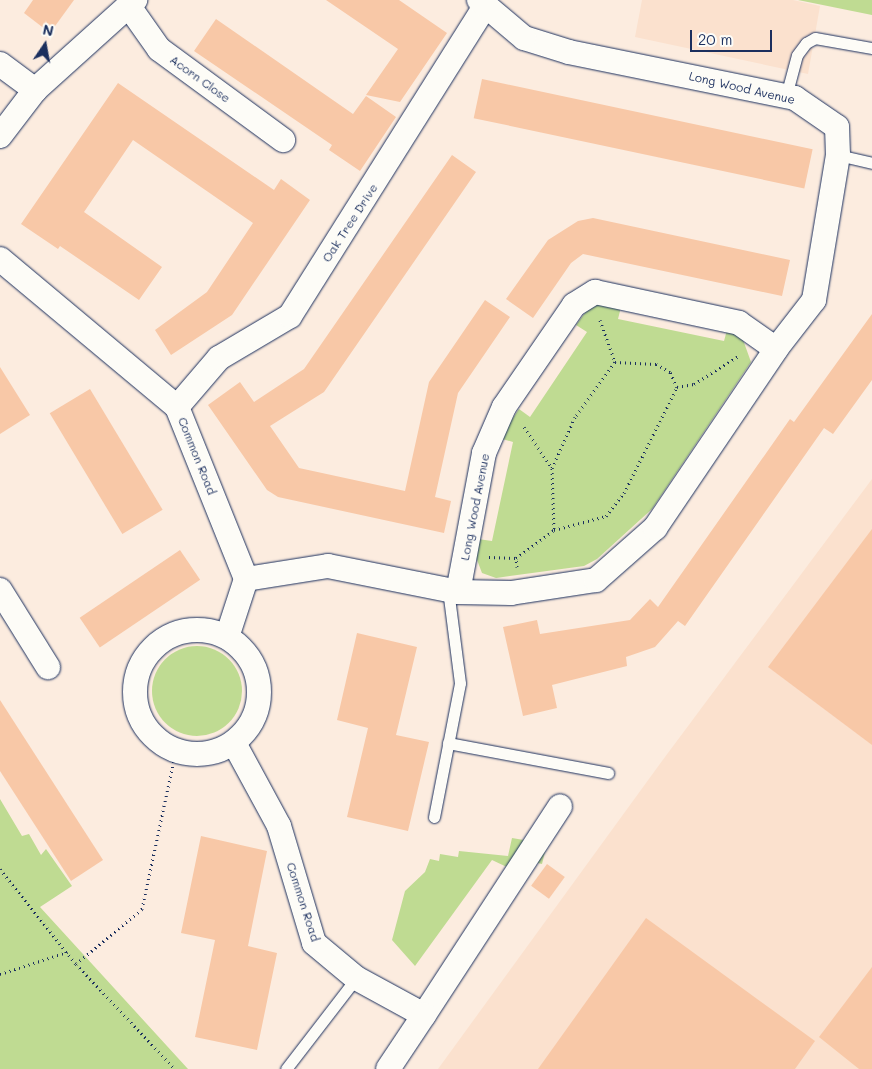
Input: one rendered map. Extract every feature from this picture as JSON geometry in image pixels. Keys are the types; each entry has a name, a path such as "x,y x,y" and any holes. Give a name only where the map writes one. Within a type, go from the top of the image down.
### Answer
{"street":[{"path":"0,136 35,90 132,3"},
{"name":"Acorn Close","path":"132,3 159,49 283,140"},
{"name":"Long Wood Avenue","path":"246,579 328,566 453,591 520,592 596,580 655,528 769,345 814,300 838,156 837,127 795,98 569,52 524,38 483,3"},
{"name":"Oak Tree Drive","path":"177,407 219,358 290,316 483,3"},
{"path":"0,64 35,90"},
{"name":"Common Road","path":"0,259 177,407 246,579"},
{"path":"591,294 595,292 739,323 769,345"},
{"name":"Long Wood Avenue","path":"453,591 484,453 507,402 574,305 591,294"},
{"path":"227,637 246,579"},
{"path":"0,590 48,667"},
{"path":"186,630 207,630 227,637 243,650 255,668 260,688 257,709 252,721 234,743 216,752 196,755 176,751 158,742 144,726 136,708 134,687 139,668 155,646 166,638 186,630"},
{"name":"Common Road","path":"234,743 279,826 314,943 356,978 424,1015"},
{"path":"388,1069 560,806"}],"lane":[{"path":"786,96 797,55 806,43 815,38 872,48"},
{"path":"838,156 872,163"},
{"path":"434,817 460,683 453,591"},
{"path":"448,743 608,773"},
{"path":"286,1069 356,978"}],"path":[{"path":"591,294 615,362"},
{"path":"677,387 694,384 769,345"},
{"path":"615,362 656,364 670,372 677,387"},
{"path":"554,530 552,468 575,417 615,362"},
{"path":"520,592 516,558 554,530 606,516 624,493 677,387"},
{"path":"507,402 552,468"},
{"path":"76,964 142,909 176,751"},
{"path":"0,869 76,964 175,1069"},
{"path":"0,974 67,952"}],"shaded area":[{"path":"642,0 793,0 820,6 808,74 635,37"},
{"path":"872,479 872,1069 438,1069 662,761"}],"green space":[{"path":"798,0 872,0 872,15"},
{"path":"602,302 621,307 618,319 724,341 727,330 742,337 751,362 652,509 597,559 584,566 496,578 482,573 474,552 478,539 492,541 513,442 499,438 519,409 530,417 587,332 576,325 590,306"},
{"path":"188,646 206,646 222,653 235,666 242,682 242,700 235,716 222,729 206,736 188,736 172,729 159,716 152,700 152,682 159,666 172,653"},
{"path":"0,799 22,836 29,834 41,855 46,849 72,886 40,907 188,1069 0,1069"},
{"path":"512,838 547,844 542,864 521,859 513,870 492,860 415,966 392,940 405,891 425,872 430,859 439,861 440,854 458,857 459,851 508,856"}],"building":[{"path":"33,0 74,0 50,33 24,13"},
{"path":"326,0 399,0 447,33 400,102 366,95 398,49"},
{"path":"216,19 353,114 366,96 396,117 360,171 329,150 332,145 194,51"},
{"path":"482,79 813,149 804,188 474,118"},
{"path":"118,83 274,190 281,179 310,200 232,315 171,355 155,330 207,292 253,223 133,140 84,212 162,267 139,300 60,246 58,249 21,224"},
{"path":"452,155 476,172 324,392 270,426 299,468 405,491 429,382 485,300 510,317 458,393 435,497 451,501 444,533 278,497 267,490 208,405 240,382 254,402 304,369"},
{"path":"593,218 790,260 782,296 583,254 571,263 533,318 506,299 548,240 578,221"},
{"path":"872,314 872,380 833,434 824,428 685,626 678,621 655,647 626,657 627,666 552,685 557,708 523,716 503,627 537,620 540,634 630,620 650,599 658,607 790,419 794,422"},
{"path":"0,367 30,415 0,434"},
{"path":"90,389 163,510 122,534 50,413"},
{"path":"872,529 872,745 768,667"},
{"path":"180,550 200,580 100,648 80,618"},
{"path":"357,633 417,647 396,735 429,742 408,831 347,817 368,728 337,720"},
{"path":"0,700 103,860 71,881 0,771"},
{"path":"201,836 267,851 248,946 277,953 257,1050 195,1037 215,940 181,933"},
{"path":"547,864 565,877 549,899 531,886"},
{"path":"646,918 815,1041 795,1069 538,1069"},
{"path":"872,967 872,1069 859,1069 819,1037"}]}
